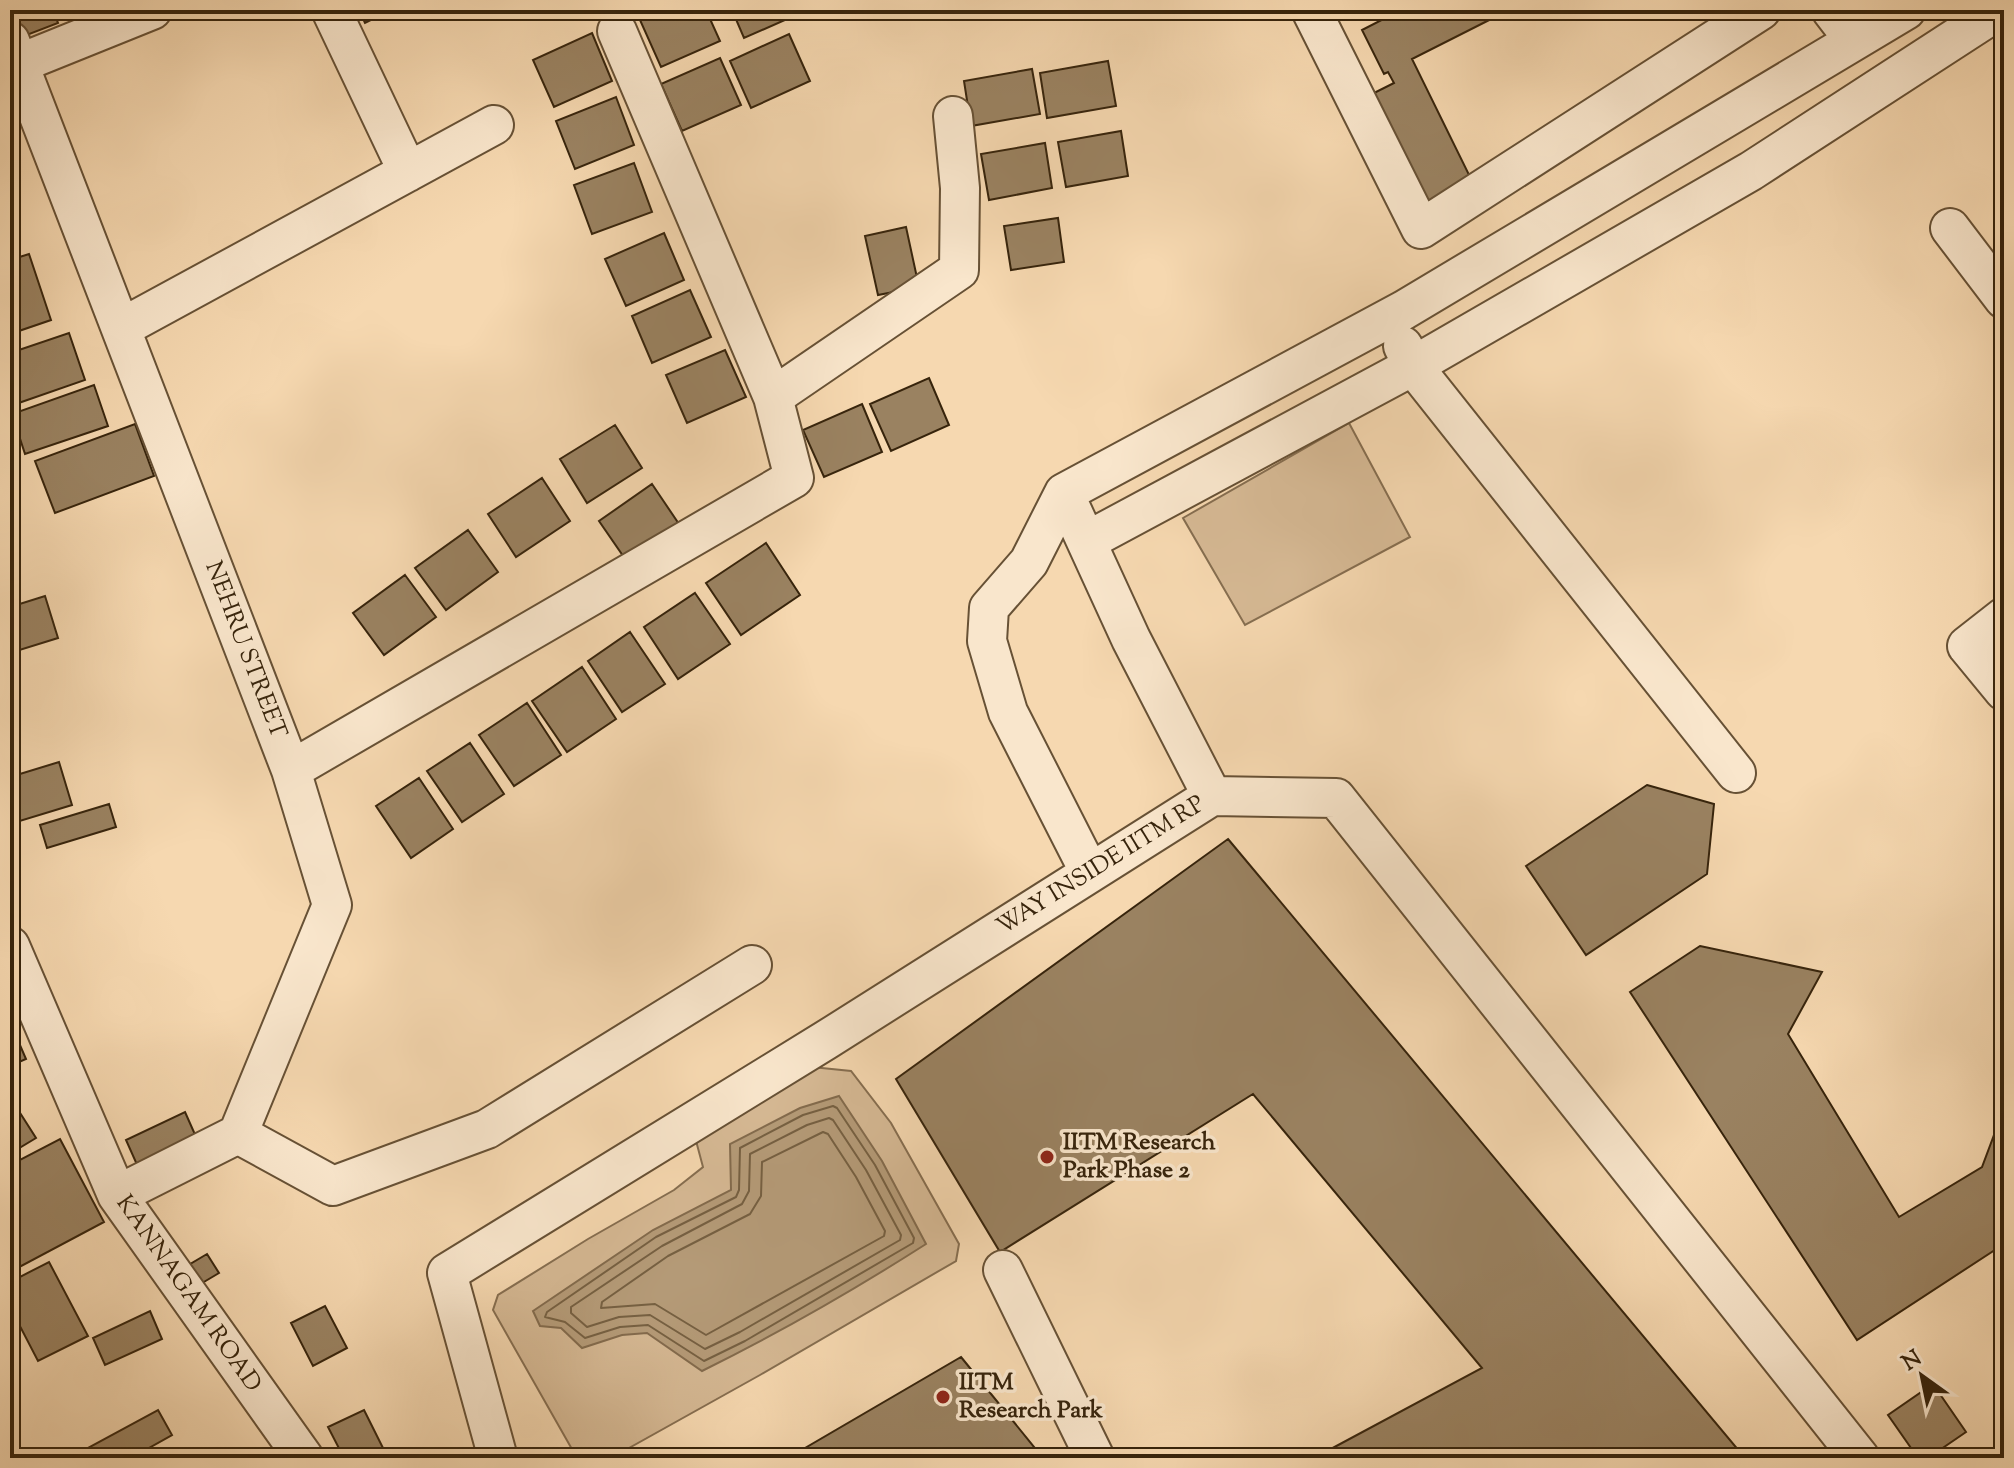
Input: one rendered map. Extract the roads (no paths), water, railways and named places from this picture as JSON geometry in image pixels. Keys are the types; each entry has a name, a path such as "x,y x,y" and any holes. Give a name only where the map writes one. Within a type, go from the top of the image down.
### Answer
{"street":[{"path":"14,52 152,10"},
{"path":"331,10 408,172"},
{"path":"1311,10 1421,229 1761,10"},
{"path":"1831,10 1854,40"},
{"path":"1090,873 1008,712 987,641 989,608 1029,562 1064,493 1388,318 1906,10"},
{"path":"1087,541 1413,366 1751,171 1999,10"},
{"path":"291,770 794,478 773,397 617,31"},
{"name":"NEHRU STREET","path":"14,52 123,327 291,770 332,905 238,1134"},
{"path":"773,397 959,270 960,188 953,116"},
{"path":"123,327 494,125"},
{"path":"1950,228 2004,299"},
{"path":"1388,318 1413,366 1736,773"},
{"name":"WAY INSIDE IITM RP","path":"498,1458 447,1273 867,1014 1212,796 1131,639 1064,493"},
{"path":"2004,617 1967,646 2004,691"},
{"path":"1212,796 1336,798 1860,1458"},
{"name":"KANNAGAM ROAD","path":"10,946 117,1195 304,1458"},
{"path":"117,1195 238,1134 333,1186 487,1129 752,965"},
{"path":"1003,1270 1095,1458"}],"water":[{"path":"839,1096 882,1161 926,1244 816,1310 702,1371 647,1333 622,1335 582,1348 561,1328 540,1326 533,1311 653,1230 731,1190 730,1144 800,1108"}],"place":[{"name":"IITM Research Park Phase 2","path":"1047,1157"},
{"name":"IITM Research Park","path":"943,1397"}]}
